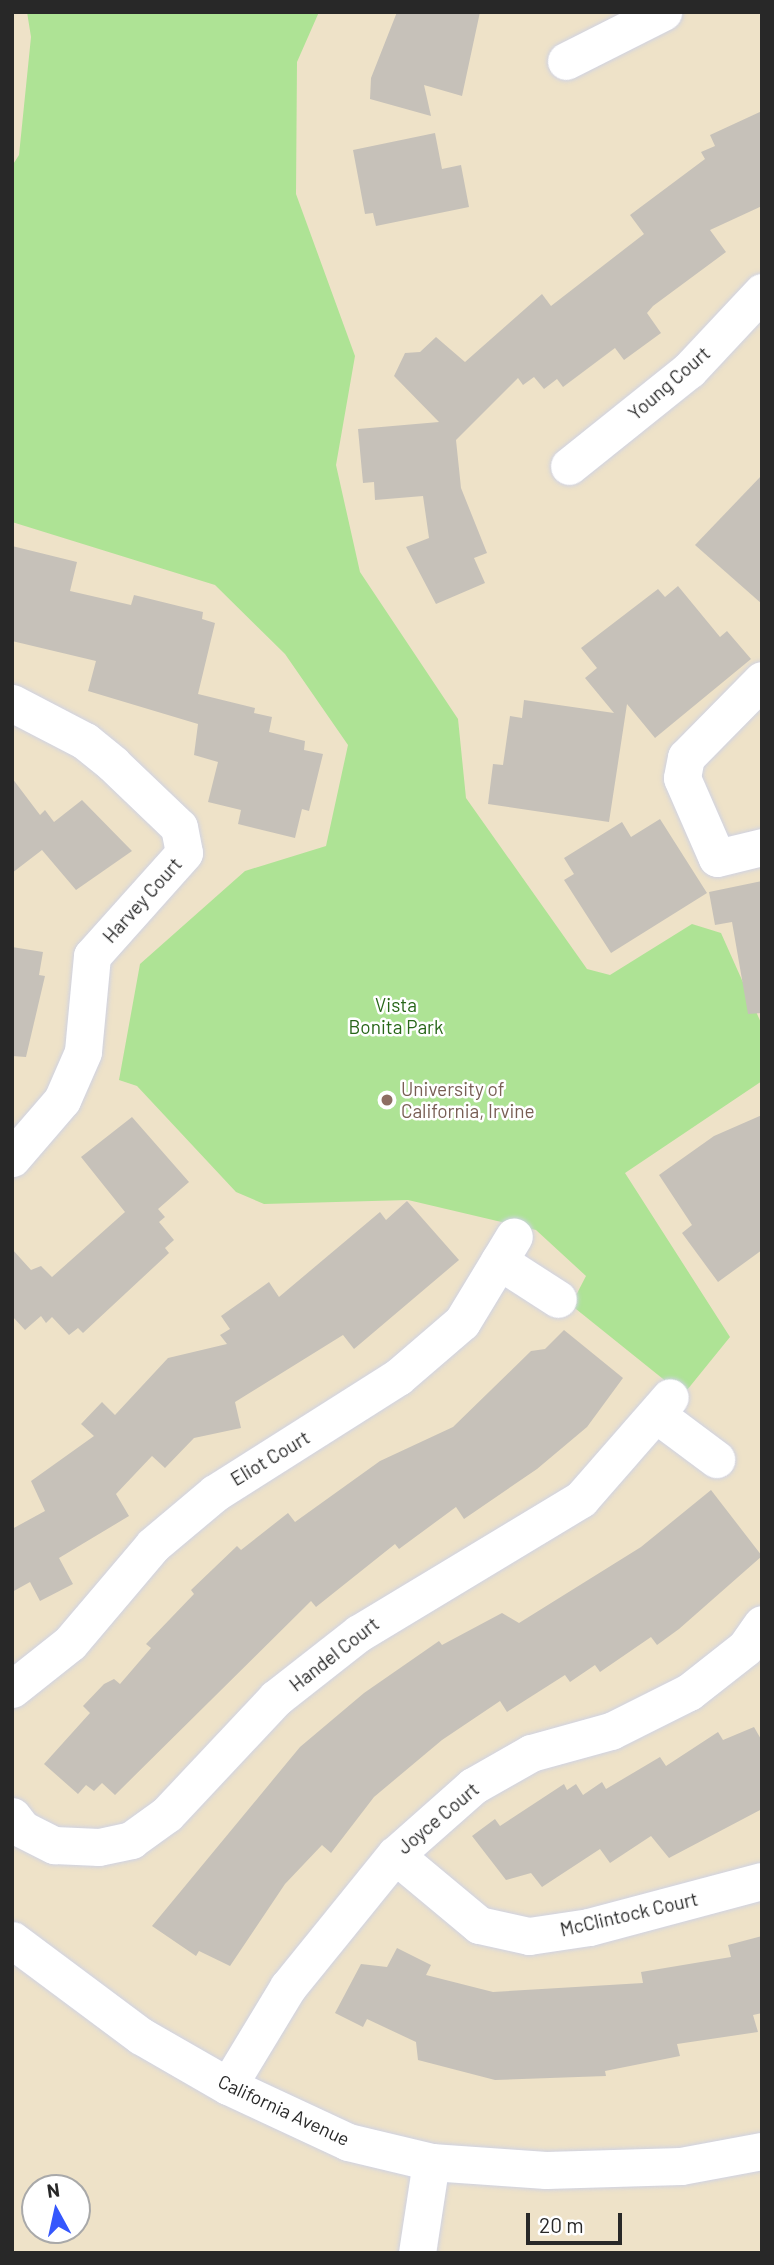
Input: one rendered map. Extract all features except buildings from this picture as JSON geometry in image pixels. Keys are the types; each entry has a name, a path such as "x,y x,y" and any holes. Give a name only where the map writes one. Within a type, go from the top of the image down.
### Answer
{"street":[{"path":"566,61 663,12"},
{"name":"Young Court","path":"569,466 689,370 762,292"},
{"path":"762,680 686,757 682,778 717,858 762,847"},
{"name":"Harvey Court","path":"12,704 85,741 113,764 179,827 184,853 93,956 83,1052 62,1100 12,1158"},
{"name":"Eliot Court","path":"12,1689 70,1643 153,1545 215,1493 430,1351 462,1322 507,1249 558,1299"},
{"name":"Handel Court","path":"12,1816 22,1829 54,1845 99,1847 131,1839 167,1814 276,1698 397,1606 581,1499 663,1406 716,1459"},
{"name":"Joyce Court","path":"228,2086 288,1987 394,1855 473,1786 531,1753 611,1731 689,1692 745,1648 762,1624"},
{"name":"McClintock Court","path":"394,1855 479,1925 529,1936 589,1927 762,1881"},
{"name":"California Avenue","path":"13,1942 141,2036 228,2086 348,2142 431,2162 608,2171 762,2151"},
{"path":"417,2253 431,2162"}],"shaded area":[{"name":"University of California, Irvine","path":"12,12 762,12 762,2253 12,2253"}],"green space":[{"name":"Vista Bonita Park","path":"27,12 319,12 297,62 296,194 355,356 336,465 360,572 458,719 466,798 587,969 610,975 692,924 721,933 762,1025 762,1081 625,1173 730,1337 683,1395 571,1305 586,1276 536,1230 408,1200 264,1204 236,1192 137,1086 119,1080 140,964 245,871 326,846 348,745 285,654 215,585 12,522 12,166 19,155 31,37"}],"place":[{"name":"University of California, Irvine","path":"387,1100"}]}
